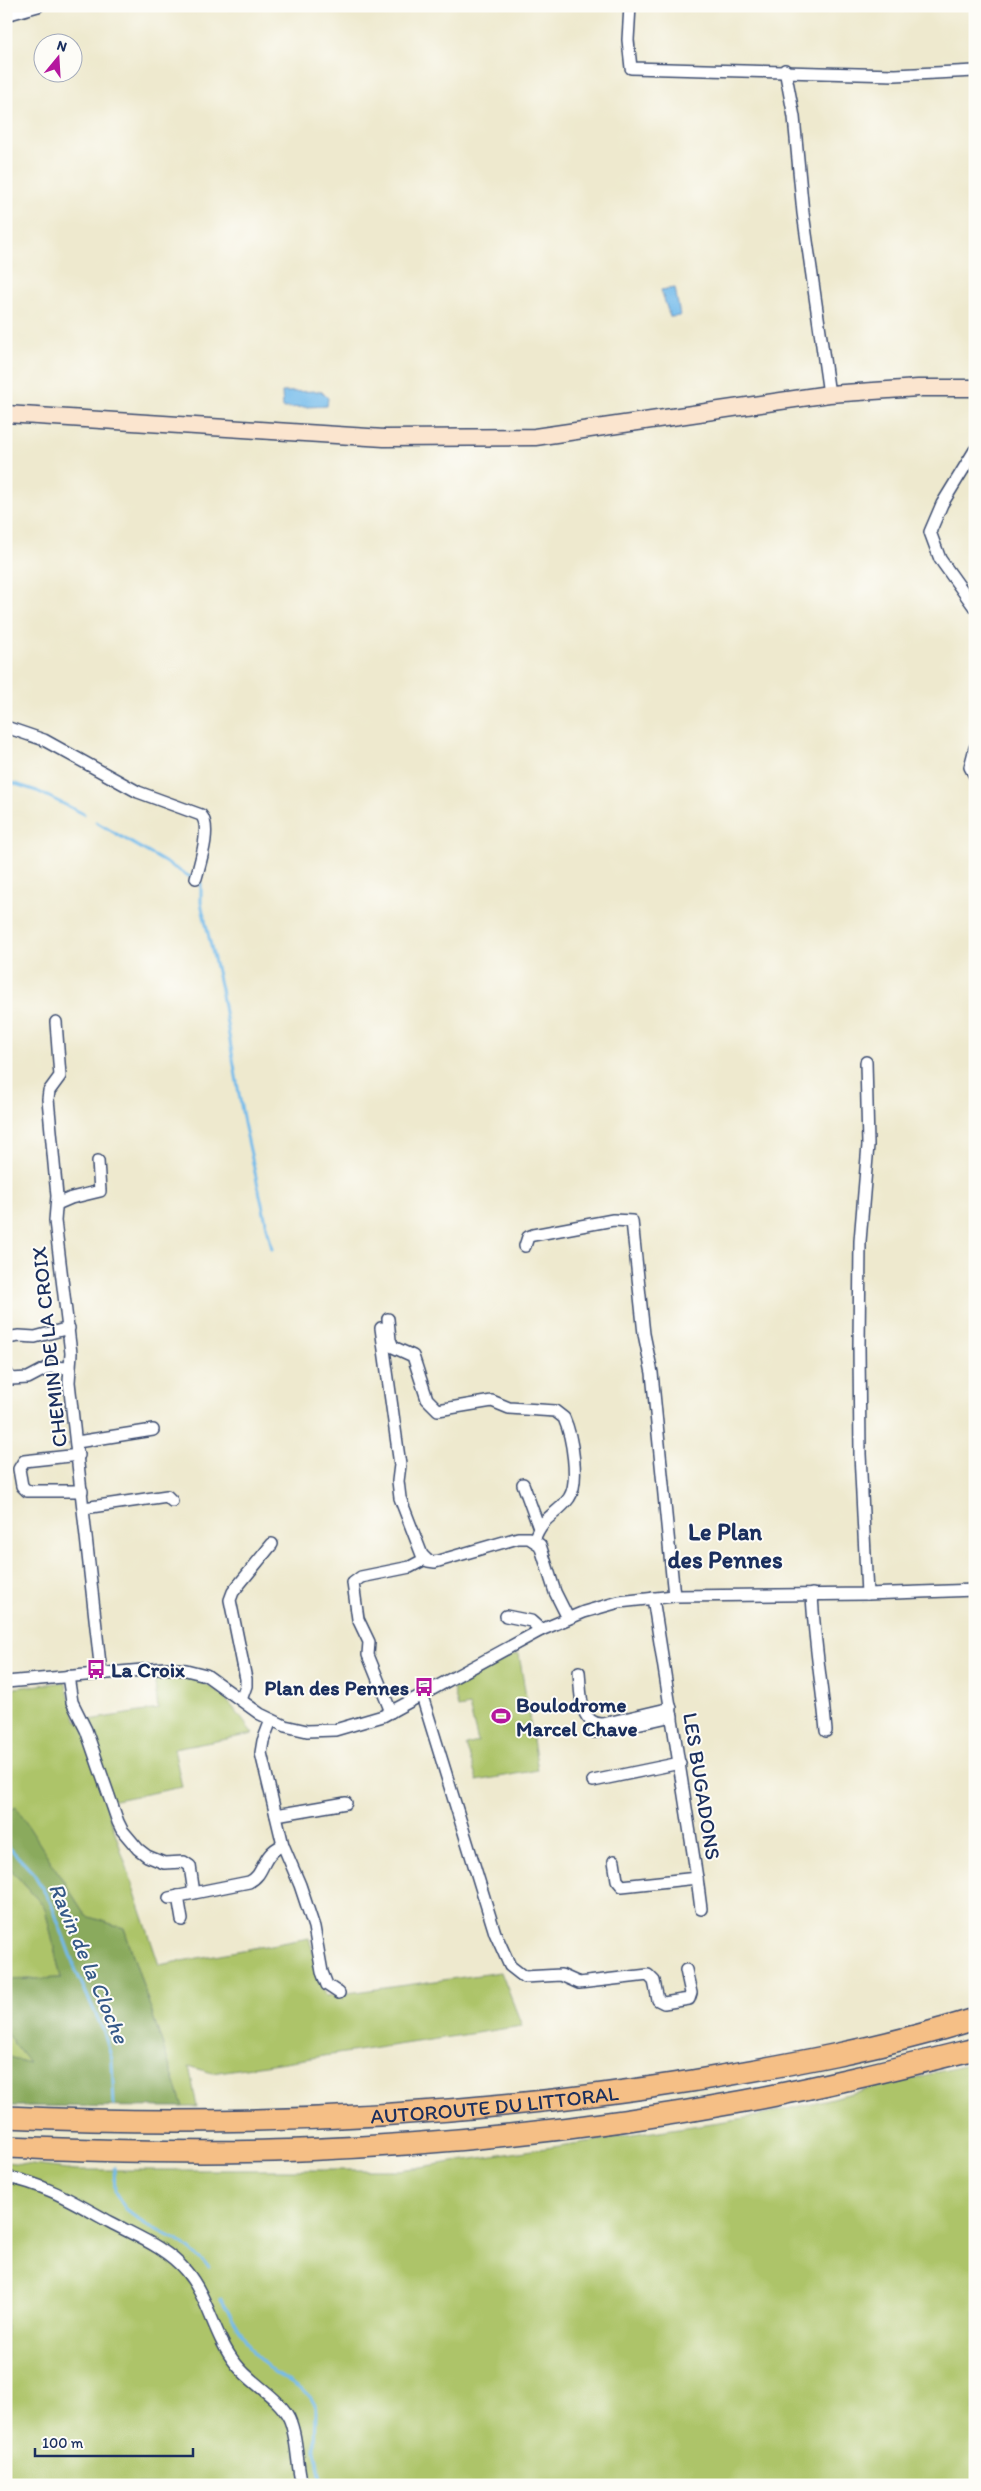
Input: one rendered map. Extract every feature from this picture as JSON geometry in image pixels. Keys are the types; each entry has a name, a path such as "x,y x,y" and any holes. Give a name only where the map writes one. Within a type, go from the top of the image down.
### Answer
{"highway":[{"name":"AUTOROUTE DU LITTORAL","path":"6,2117 111,2122 290,2120 398,2116 523,2104 629,2091 752,2071 863,2049 930,2033 975,2019"},
{"name":"AUTOROUTE DU LITTORAL","path":"6,2147 103,2150 300,2150 406,2144 531,2133 745,2102 865,2076 975,2049"}],"main road":[{"path":"6,414 384,438 535,437 829,394 918,388 975,388"}],"street":[{"path":"6,15 38,6"},
{"path":"630,6 628,40 631,68 785,70 895,75 975,71"},
{"path":"785,70 794,117 803,212 829,394"},
{"path":"975,450 942,504 930,532 940,559 975,608"},
{"path":"6,727 44,740 138,792 201,815 206,824 196,878"},
{"path":"975,748 970,767 975,776"},
{"name":"CHEMIN DE LA CROIX","path":"56,1022 60,1076 49,1091 48,1099 57,1204 55,1221 69,1328 70,1382 101,1673"},
{"path":"866,1062 868,1145 860,1241 859,1347 860,1454 867,1594"},
{"path":"57,1204 79,1195 100,1190 98,1161"},
{"path":"525,1246 528,1237 532,1235 613,1220 632,1221 644,1334 652,1373 674,1596"},
{"path":"388,1319 391,1344 396,1349 413,1356 427,1399 438,1410 487,1400 509,1408 555,1411 564,1418 575,1471 572,1491 563,1504 539,1528 534,1540"},
{"path":"6,1338 19,1336 35,1337 69,1328"},
{"path":"380,1328 400,1465 398,1481 400,1498 425,1559"},
{"path":"6,1372 11,1379 22,1380 49,1367 70,1368"},
{"path":"77,1442 154,1430"},
{"path":"78,1455 24,1461 19,1469 22,1486 27,1491 82,1492"},
{"path":"523,1484 539,1528"},
{"path":"84,1508 167,1496 172,1501"},
{"path":"391,1712 368,1655 369,1642 358,1619 353,1582 361,1577 410,1567 425,1559 435,1562 518,1538 534,1540 540,1545 555,1592 568,1618"},
{"path":"241,1700 246,1686 246,1679 231,1597 272,1544"},
{"path":"6,1682 165,1668 186,1670 206,1675 272,1720 296,1729 325,1731 354,1726 391,1712 541,1630 568,1618 610,1604 674,1596 867,1594 975,1590"},
{"path":"812,1594 826,1731"},
{"name":"LES BUGADONS","path":"614,1861 617,1880 622,1886 698,1878 653,1598"},
{"path":"506,1616 531,1621 541,1630"},
{"path":"579,1672 584,1712 587,1719 593,1722 603,1724 672,1712"},
{"path":"68,1676 72,1702 86,1730 118,1822 131,1841 147,1856 164,1863 187,1864 191,1868 194,1893"},
{"path":"422,1696 494,1933 510,1966 516,1973 524,1977 561,1975 579,1983 648,1975 654,1981 658,2000 664,2003 689,1999 691,1993 686,1970"},
{"path":"594,1732 672,1712"},
{"path":"272,1720 263,1740 262,1753 283,1846 300,1885 314,1928 324,1979 330,1989 339,1992"},
{"path":"593,1781 680,1764"},
{"path":"276,1815 346,1803"},
{"path":"182,1920 173,1897 253,1880 269,1853 283,1846"},
{"path":"698,1878 701,1908"},
{"path":"6,2176 37,2184 54,2192 154,2246 187,2271 202,2295 226,2350 235,2364 248,2378 284,2409 292,2428 302,2485"}],"green space":[{"name":"Boulodrome Marcel Chave","path":"519,1654 538,1770 477,1781 466,1745 478,1742 469,1706 458,1708 453,1687 511,1656"},
{"path":"154,1675 189,1679 213,1688 232,1706 253,1734 174,1749 182,1787 105,1802 159,1965 309,1938 326,1996 501,1972 522,2026 212,2073 189,2066 197,2107 183,2107 124,1928 86,1916 16,1808 6,1812 6,1689 65,1682 77,1722 158,1709"},
{"path":"16,1807 86,1916 124,1928 183,2107 6,2106 6,2056 29,2063 6,2033 6,1980 61,1978 45,1908 6,1864 6,1812"},
{"path":"6,1864 45,1908 61,1978 6,1980"},
{"path":"6,2033 30,2064 6,2056"},
{"path":"975,2063 975,2485 6,2485 6,2162 76,2170 400,2170 759,2116"}],"water":[{"path":"675,288 680,316 670,317 661,290"},
{"path":"321,391 328,398 327,406 283,408 282,392"}],"waterway":[{"path":"6,781 37,791 84,814"},
{"path":"96,822 192,878"},
{"path":"201,883 201,903 221,989 244,1123 272,1249"},
{"name":"Ravin de la Cloche","path":"6,1844 34,1874 51,1903 76,1971 104,2032 112,2060 114,2106"},
{"name":"Ravin de la Cloche","path":"114,2168 115,2192 125,2208 145,2224 182,2243 209,2267"},
{"name":"Ravin de la Cloche","path":"221,2299 255,2355 275,2373 304,2391 316,2407 315,2451 322,2485"}],"place":[{"name":"La Croix","path":"96,1669"},
{"name":"Plan des Pennes","path":"424,1687"},
{"name":"Boulodrome Marcel Chave","path":"501,1716"}],"district":[{"name":"Le Plan des Pennes","path":"725,1545"}]}
